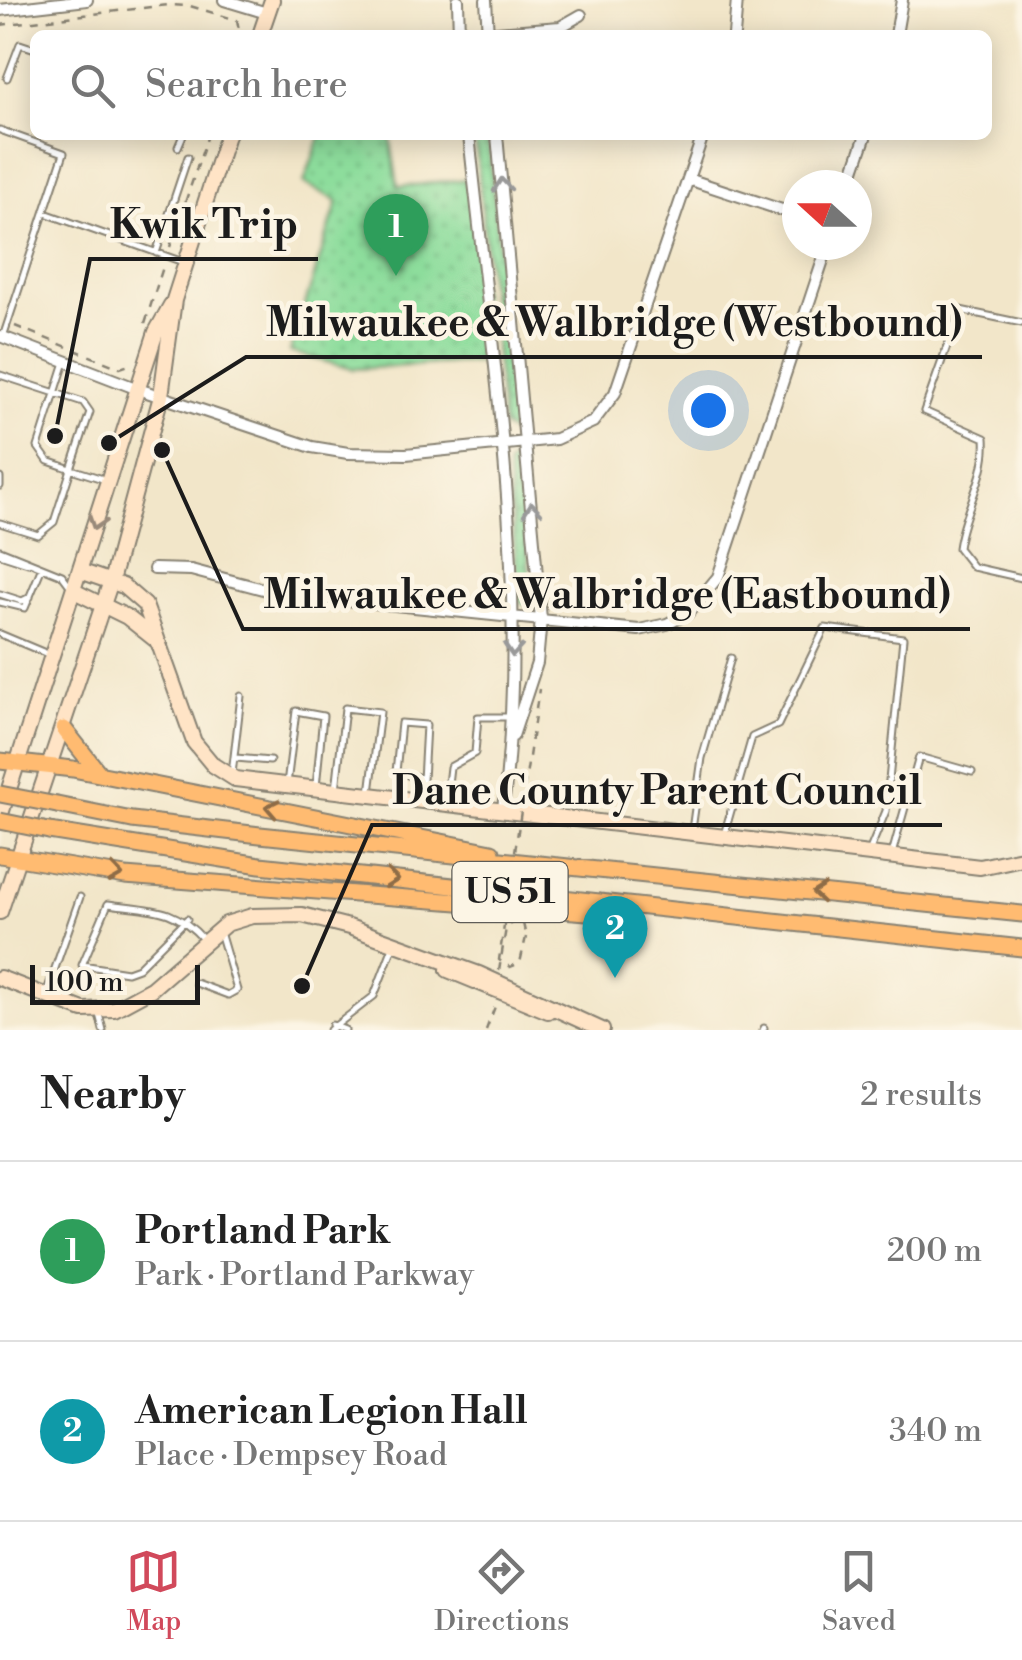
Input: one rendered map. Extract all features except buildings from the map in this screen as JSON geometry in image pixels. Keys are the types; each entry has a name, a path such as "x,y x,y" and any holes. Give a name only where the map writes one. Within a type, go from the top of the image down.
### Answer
{"main road":[{"path":"64,728 102,775"},
{"path":"0,761 102,775 451,840 539,864"},
{"name":"US 51","path":"0,794 132,820 1022,914"},
{"name":"US 51","path":"0,819 127,846 1022,948"},
{"path":"0,855 125,876 458,904 759,921"}],"street":[{"path":"0,10 87,0"},
{"path":"224,0 270,6 262,30"},
{"path":"458,0 459,30"},
{"path":"486,0 488,30"},
{"path":"734,30 737,0"},
{"path":"897,30 902,0"},
{"path":"536,30 560,28 581,15"},
{"path":"0,912 111,581 161,396 174,300 224,140"},
{"path":"469,140 515,618 511,742 503,810"},
{"path":"497,140 541,620 537,663 511,742"},
{"path":"2,336 138,389 312,447 348,454 500,447 580,431 611,401 700,140"},
{"path":"854,170 864,140"},
{"path":"688,179 782,210"},
{"path":"154,569 191,570 278,594 515,618 648,629 676,620 705,598 718,576 823,260"},
{"path":"0,819 156,332 174,300"},
{"path":"80,571 111,581 144,605 194,742 213,766 231,777 316,791 980,867 1022,858"},
{"path":"74,591 104,604 156,641"},
{"path":"0,978 99,1011 140,997 218,929 252,916 302,915 394,944 469,982 567,1014 602,1030"}],"lane":[{"path":"7,78 20,44 30,48"},
{"path":"0,130 64,153 2,336"},
{"path":"178,147 180,140"},
{"path":"156,252 188,157"},
{"path":"45,213 184,263"},
{"path":"1022,323 960,310 924,410 985,438 986,462 962,520 958,548 973,567 1022,578"},
{"path":"65,362 38,447 48,461 109,481"},
{"path":"0,374 83,402 90,412 47,532 38,535 0,523"},
{"path":"0,478 0,486"},
{"path":"0,552 62,574 74,591"},
{"path":"0,602 22,609 42,567"},
{"path":"0,594 22,601 30,597"},
{"path":"723,838 752,737 778,725 825,628 903,638 886,811 868,855"},
{"path":"1,639 52,656"},
{"path":"692,833 702,758 732,658"},
{"path":"231,777 241,696"},
{"path":"335,793 345,708 380,712 370,797"},
{"path":"287,786 294,712 320,713 316,791"},
{"path":"446,804 450,767 475,753 478,717 509,717"},
{"path":"421,778 396,772 401,722 426,725 422,802"},
{"path":"891,857 919,757 972,772"},
{"path":"236,758 270,762"},
{"path":"46,996 80,897"},
{"path":"187,919 138,968 127,972 82,965 108,904 174,913 187,919 204,940"},
{"path":"196,983 228,995 237,990 218,929"},
{"path":"331,1027 374,996 394,944"},
{"path":"99,1011 103,1030"},
{"path":"331,1027 345,1030"}],"path":[{"path":"0,25 178,5 237,20 239,30"},
{"path":"144,326 206,140"},
{"path":"8,322 120,368 131,366 133,361"},
{"path":"499,972 506,928 515,921 523,923 526,937 520,963 510,968 502,963 498,944 539,689"},
{"path":"486,1030 496,1004"}],"green space":[{"path":"319,140 391,140 398,187 470,179 487,361 353,369 290,352 338,201 304,183"},
{"path":"475,140 488,140 516,426 511,432 503,427"},
{"path":"511,460 520,463 532,600 527,606 520,602 507,466"}],"place":[{"name":"Portland Park","path":"396,276"},
{"name":"Kwik Trip","path":"55,436"},
{"name":"Milwaukee & Walbridge (Westbound)","path":"109,443"},
{"name":"Milwaukee & Walbridge (Eastbound)","path":"162,450"},
{"name":"American Legion Hall","path":"615,978"},
{"name":"Dane County Parent Council","path":"302,986"}]}
